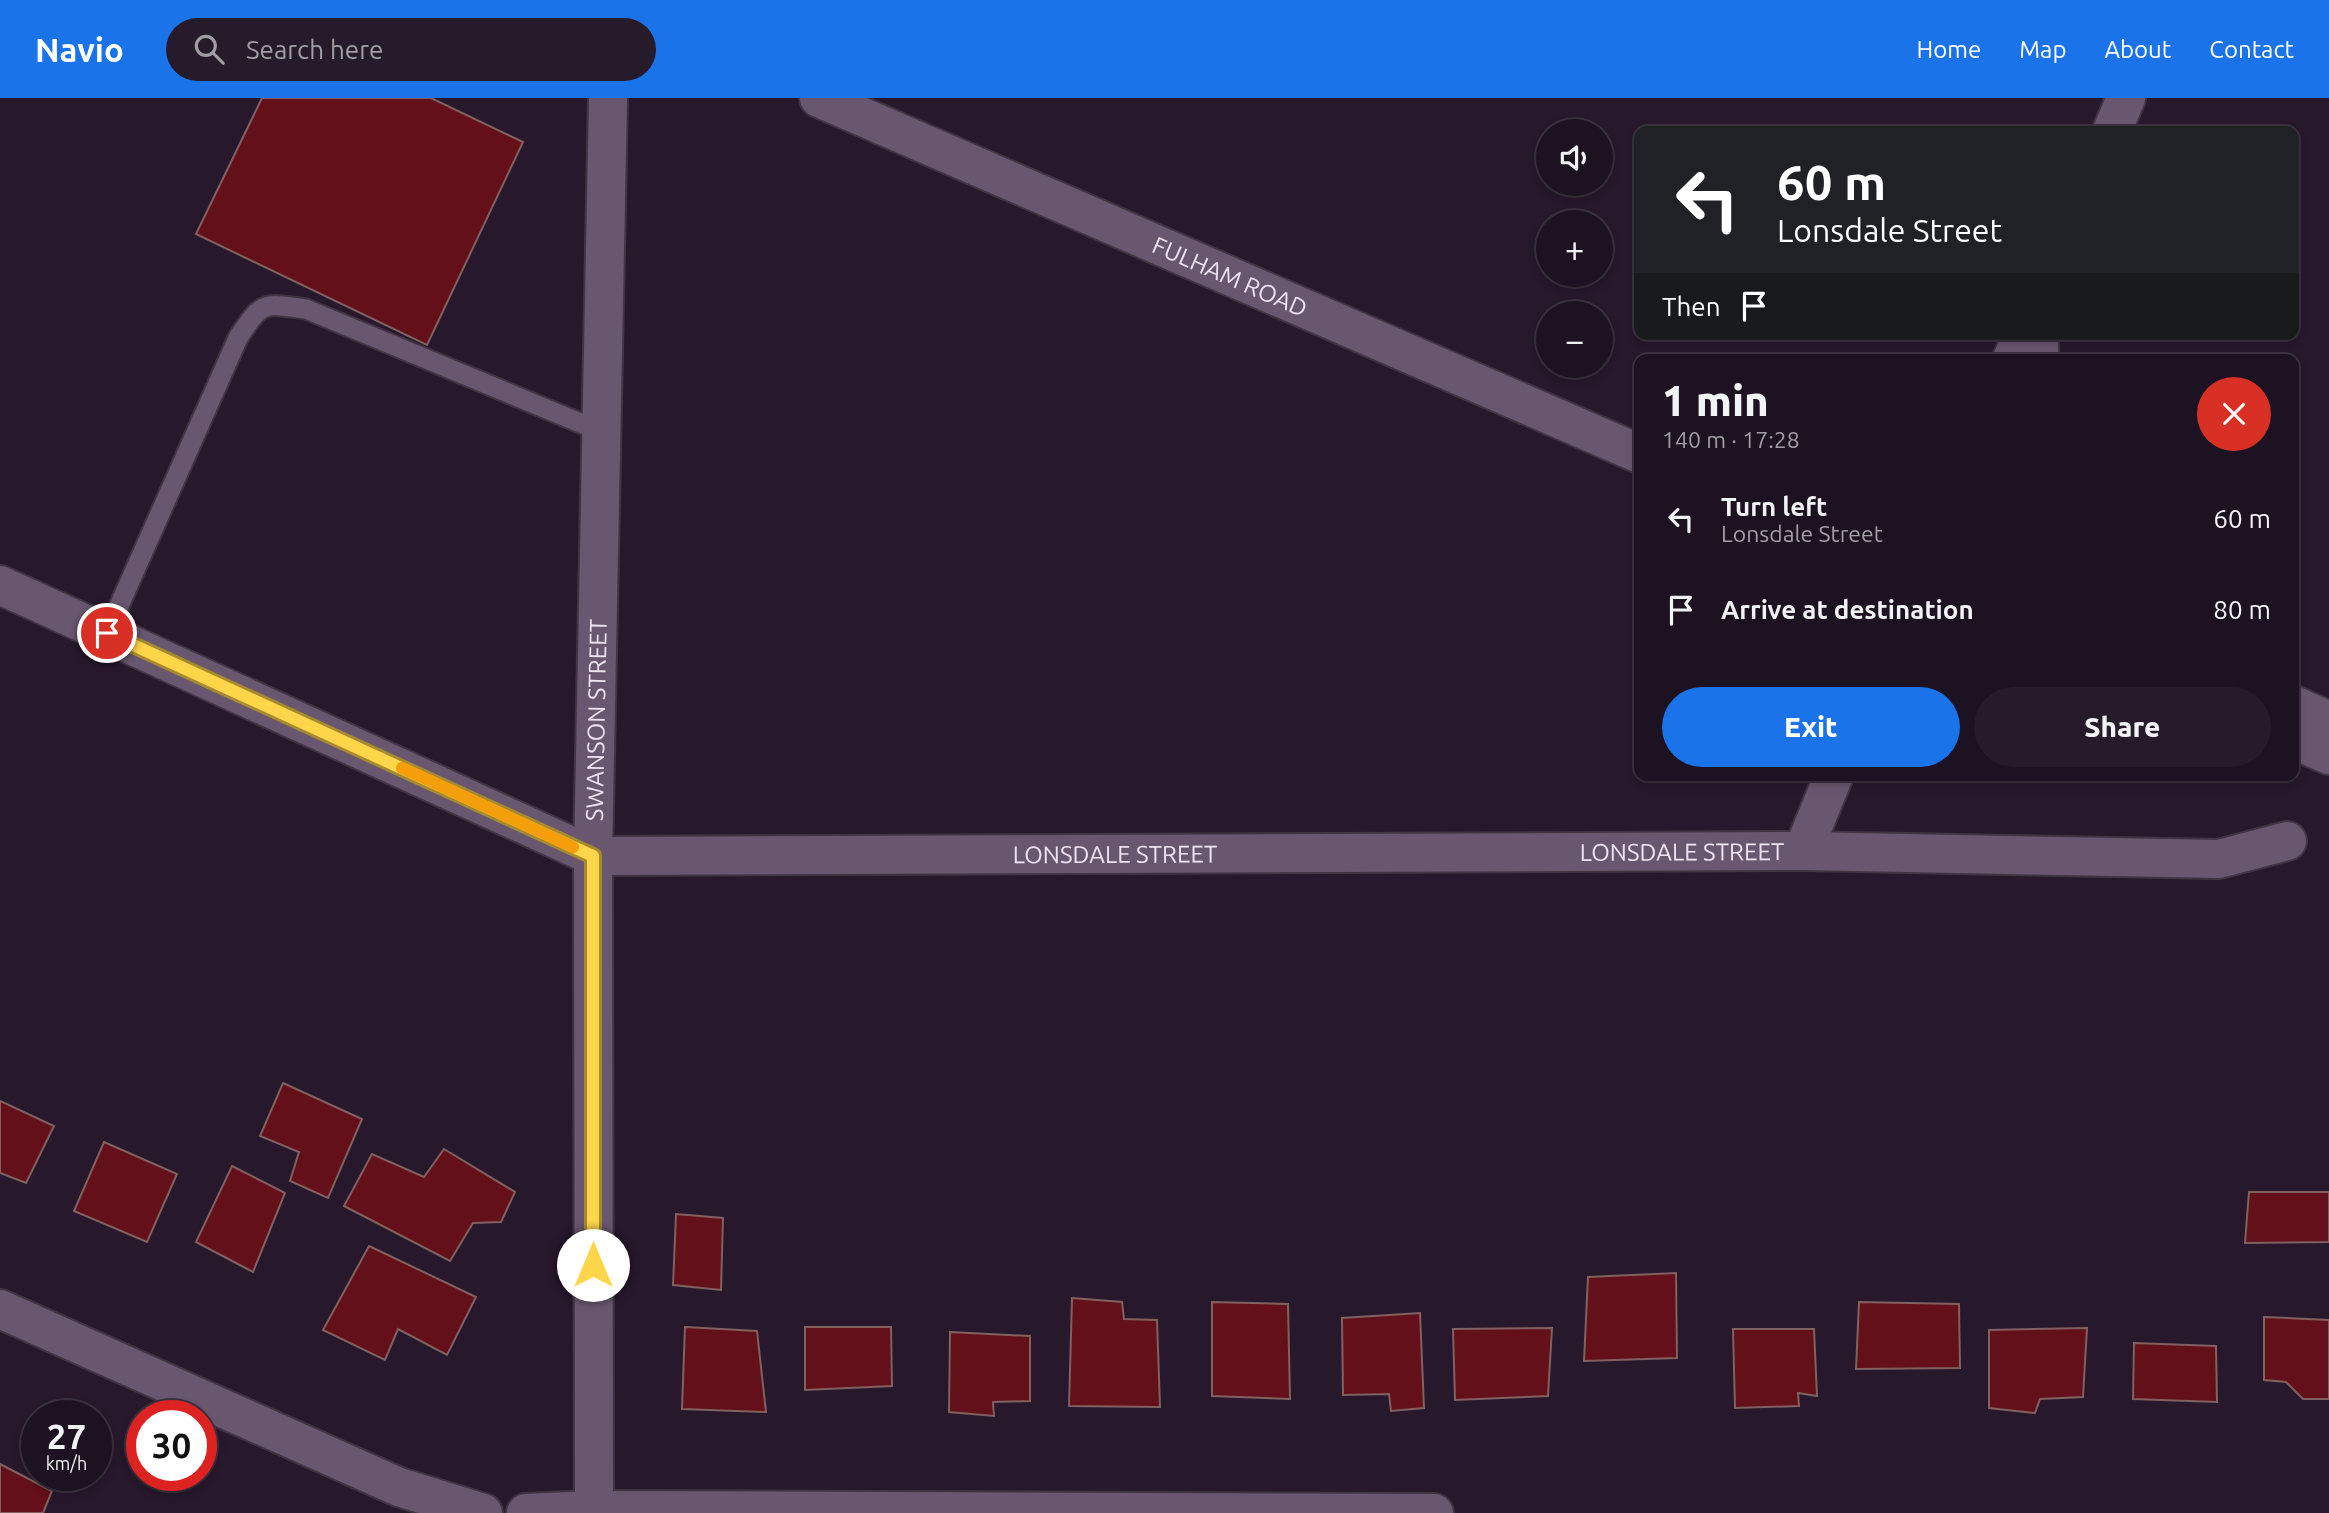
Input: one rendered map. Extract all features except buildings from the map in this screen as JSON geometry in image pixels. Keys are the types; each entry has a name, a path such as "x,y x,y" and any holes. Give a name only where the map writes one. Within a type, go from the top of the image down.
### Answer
{"street":[{"name":"SWANSON STREET","path":"593,1512 593,856 608,98"},
{"name":"FULHAM ROAD","path":"819,98 1634,451"},
{"path":"2114,126 2126,98"},
{"name":"LONSDALE STREET","path":"0,585 593,856 1804,851 2219,859 2287,841"},
{"path":"2299,707 2329,721"},
{"path":"2299,742 2329,755"},
{"path":"1804,851 1831,781"},
{"path":"0,1309 399,1487 483,1513"},
{"path":"526,1513 1434,1513"}],"lane":[{"path":"107,633 238,338 254,312 272,305 306,309 601,432"}],"slow traffic":[{"path":"402,768 573,847"}],"route":[{"path":"107,633 593,856 593,1265"}]}
